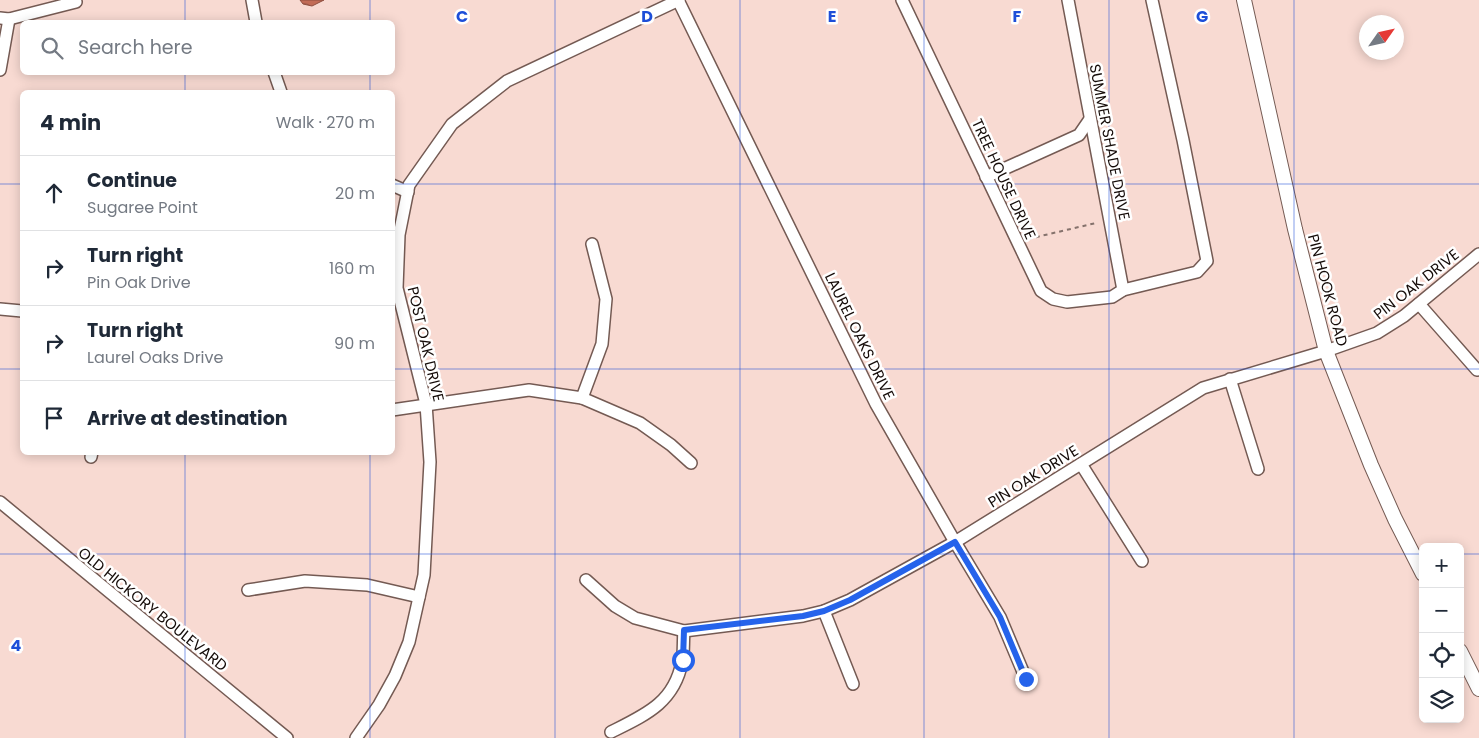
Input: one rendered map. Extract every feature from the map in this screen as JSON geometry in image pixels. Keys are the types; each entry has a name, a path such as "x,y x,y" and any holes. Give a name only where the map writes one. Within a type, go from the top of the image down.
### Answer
{"street":[{"path":"252,0 256,20"},
{"name":"POST OAK DRIVE","path":"356,738 379,705 395,676 409,642 424,575 430,462 426,404 397,288 399,235 409,185 452,124 508,81 678,0"},
{"name":"LAUREL OAKS DRIVE","path":"678,0 876,404 1000,617 1026,679"},
{"name":"TREE HOUSE DRIVE","path":"902,0 1041,291 1053,299 1067,302 1112,297 1123,290 1197,272 1207,261 1152,0"},
{"name":"SUMMER SHADE DRIVE","path":"1068,0 1123,290"},
{"name":"PIN HOOK ROAD","path":"1244,0 1295,229 1326,351 1395,519 1419,566"},
{"path":"0,70 5,18 77,1"},
{"path":"275,75 280,90"},
{"path":"986,177 1079,135 1090,119"},
{"path":"395,187 408,192"},
{"path":"582,398 602,344 606,299 592,244"},
{"name":"PIN OAK DRIVE","path":"586,580 615,606 635,618 684,630 803,616 824,611 850,600 955,542 1204,388 1326,351 1376,333 1404,316 1479,254"},
{"path":"1419,304 1477,370"},
{"path":"0,309 20,311"},
{"path":"1230,379 1258,469"},
{"path":"395,409 529,390 582,398 640,423 671,445 691,463"},
{"path":"1081,464 1142,561"},
{"name":"OLD HICKORY BOULEVARD","path":"0,502 286,738"},
{"path":"248,590 305,581 368,585 419,597"},
{"path":"824,611 854,684"},
{"path":"611,732 648,714 665,698 674,686 683,660 684,630"},
{"path":"1464,659 1479,689"}],"path":[{"path":"1026,239 1096,223"}],"water":[{"path":"300,0 324,0 312,6 303,4"}],"route":[{"path":"683,660 684,630 803,616 824,611 850,600 955,542 1000,617 1026,679"}]}
